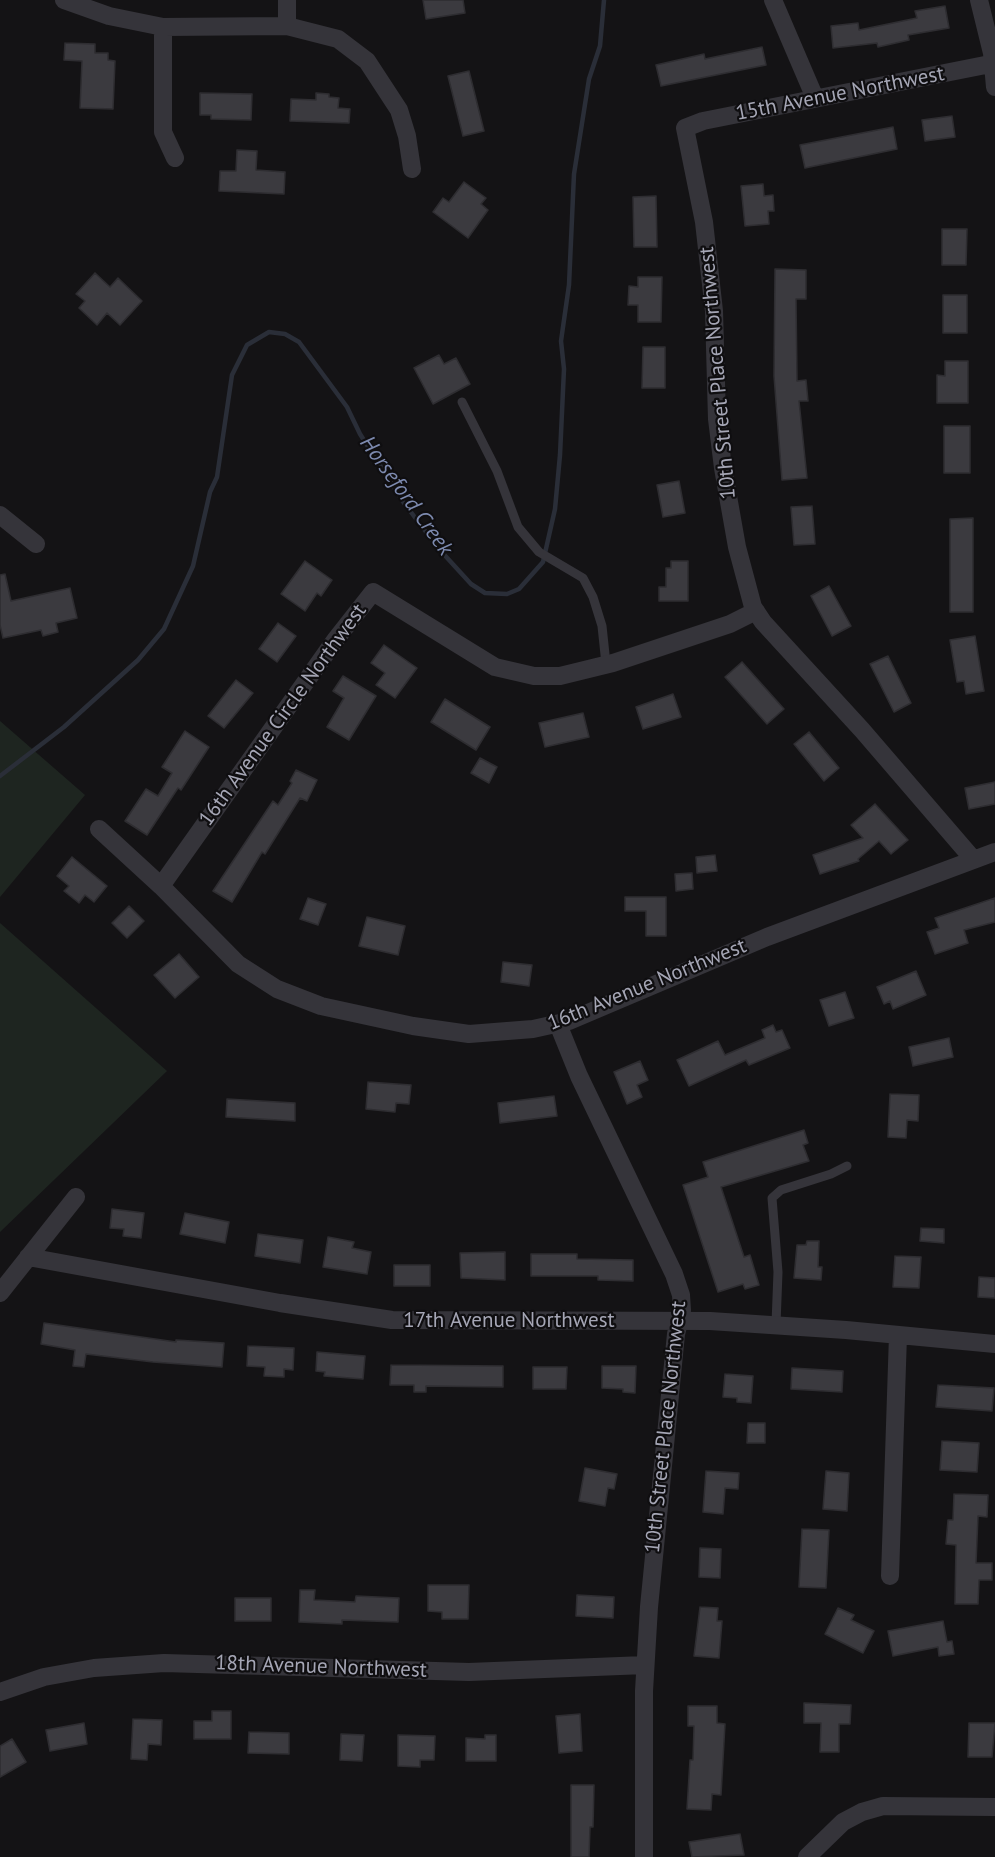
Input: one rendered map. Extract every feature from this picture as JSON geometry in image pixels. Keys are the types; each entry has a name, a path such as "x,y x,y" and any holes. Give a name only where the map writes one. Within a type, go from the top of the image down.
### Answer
{"street":[{"path":"64,0 109,16 163,27 287,26 338,39 367,61 399,110 407,136 412,169"},
{"path":"287,0 287,26"},
{"path":"773,0 815,98"},
{"path":"979,0 994,63 995,87"},
{"path":"163,27 164,132 175,158"},
{"name":"15th Avenue Northwest","path":"685,128 703,121 994,63"},
{"name":"10th Street Place Northwest","path":"685,128 704,222 714,311 717,418 723,468 737,547 756,611 763,622 862,730 973,859"},
{"path":"0,515 36,544"},
{"name":"16th Avenue Circle Northwest","path":"161,886 336,639 373,592 442,636 505,671 534,676 560,676 606,664 730,624 756,611"},
{"name":"16th Avenue Northwest","path":"99,829 161,886 238,964 277,989 321,1006 412,1026 469,1034 533,1029 558,1024 768,937 995,852"},
{"name":"10th Street Place Northwest","path":"558,1024 579,1076 674,1274 682,1310 678,1322 649,1607 645,1665 644,1857"},
{"path":"0,1293 76,1197"},
{"name":"17th Avenue Northwest","path":"28,1257 280,1303 392,1320 776,1324 995,1344"},
{"path":"890,1576 898,1335"},
{"name":"18th Avenue Northwest","path":"0,1692 44,1677 84,1670 164,1663 469,1672 645,1665"},
{"path":"807,1857 843,1822 862,1812 883,1806 995,1807"}],"lane":[{"path":"462,402 497,471 518,527 539,552 583,578 593,597 602,627 606,664"},
{"path":"776,1324 778,1272 772,1198 781,1190 831,1174 846,1166"}],"shaded area":[{"path":"0,721 85,795 0,897"},
{"path":"0,923 167,1071 0,1232"}],"building":[{"path":"423,0 463,0 465,13 426,19"},
{"path":"945,6 949,28 908,35 909,40 878,47 877,43 833,48 831,26 858,23 859,30 917,18 915,11"},
{"path":"65,43 95,44 95,53 108,53 108,60 115,61 113,109 80,108 82,61 64,60"},
{"path":"762,47 766,65 661,86 656,65 704,54 705,59"},
{"path":"469,71 484,131 463,136 448,76"},
{"path":"200,93 252,94 251,120 211,119 211,115 200,115"},
{"path":"316,93 339,98 338,108 350,109 349,123 290,121 291,99 316,100"},
{"path":"952,116 955,137 925,141 922,120"},
{"path":"893,127 897,149 805,168 800,145"},
{"path":"237,150 257,151 256,170 285,172 284,194 219,191 220,171 236,171"},
{"path":"464,182 486,198 481,204 488,210 468,238 433,212 443,198 449,202"},
{"path":"763,184 764,196 773,195 774,211 768,211 769,224 745,226 741,186"},
{"path":"656,196 657,247 634,247 633,197"},
{"path":"942,229 967,229 966,265 942,265"},
{"path":"775,269 806,270 806,299 796,299 797,381 806,380 808,401 799,401 807,478 782,480 774,376"},
{"path":"95,273 110,287 118,278 142,301 120,325 107,313 97,325 79,308 85,301 76,294"},
{"path":"638,277 662,277 661,322 638,322 638,305 628,305 629,286 638,287"},
{"path":"943,295 967,295 967,333 943,333"},
{"path":"643,347 665,347 665,388 642,388"},
{"path":"439,355 444,364 456,358 470,384 433,404 414,368"},
{"path":"945,361 968,361 968,403 937,403 937,375 945,376"},
{"path":"944,426 970,426 970,473 944,473"},
{"path":"679,481 685,513 663,517 657,485"},
{"path":"812,506 815,544 794,545 791,507"},
{"path":"973,518 973,612 950,612 950,519"},
{"path":"305,561 332,580 321,596 317,593 305,611 281,594"},
{"path":"671,561 688,561 688,601 659,601 659,587 666,587 666,568 671,568"},
{"path":"5,574 11,601 70,588 77,618 56,623 58,632 43,636 41,630 3,638 0,625 0,575"},
{"path":"829,586 851,626 832,636 811,596"},
{"path":"278,623 296,636 277,662 259,649"},
{"path":"975,636 984,691 966,694 964,681 957,682 950,640"},
{"path":"384,645 417,668 395,698 376,685 385,673 371,663"},
{"path":"888,656 911,703 894,712 870,664"},
{"path":"742,662 784,709 767,724 725,677"},
{"path":"343,676 376,696 349,740 327,727 344,698 333,691"},
{"path":"236,680 253,693 224,728 208,716"},
{"path":"673,694 681,717 643,729 636,707"},
{"path":"445,699 490,727 476,750 431,722"},
{"path":"583,713 589,737 545,747 539,723"},
{"path":"185,731 209,747 181,790 178,788 147,835 125,821 146,789 158,796 172,773 162,767"},
{"path":"809,732 839,768 824,781 794,744"},
{"path":"480,758 497,767 489,783 471,773"},
{"path":"296,770 317,780 307,801 300,798 265,854 262,852 232,902 213,891 273,801 278,805 292,783 290,781"},
{"path":"995,782 995,804 969,809 965,788"},
{"path":"875,804 908,840 891,854 879,841 858,859 859,861 820,874 813,855 863,838 851,825"},
{"path":"715,855 717,871 697,873 696,857"},
{"path":"72,857 107,886 94,902 85,895 79,903 64,891 69,886 57,876"},
{"path":"692,873 693,889 676,891 675,874"},
{"path":"625,897 666,897 666,936 646,936 646,911 625,911"},
{"path":"308,898 326,904 318,925 300,919"},
{"path":"995,898 995,922 964,930 968,943 935,954 927,932 939,928 935,918"},
{"path":"129,906 144,921 127,938 112,923"},
{"path":"367,917 405,926 398,955 359,946"},
{"path":"179,954 199,977 175,998 154,975"},
{"path":"503,962 532,965 529,986 501,982"},
{"path":"916,971 926,995 893,1009 890,1001 884,1004 877,987"},
{"path":"845,992 854,1018 829,1026 820,1000"},
{"path":"773,1025 776,1032 782,1030 790,1048 749,1065 746,1060 689,1086 677,1060 718,1041 725,1055 765,1038 762,1030"},
{"path":"949,1038 953,1057 913,1066 909,1047"},
{"path":"640,1061 648,1080 637,1085 642,1097 627,1104 614,1072"},
{"path":"368,1082 411,1085 409,1104 396,1103 395,1112 366,1109"},
{"path":"890,1094 919,1095 918,1121 907,1120 906,1138 888,1137"},
{"path":"554,1096 557,1116 500,1123 498,1103"},
{"path":"227,1099 295,1103 295,1121 226,1117"},
{"path":"804,1130 808,1143 803,1145 809,1161 721,1187 744,1257 750,1255 759,1285 745,1289 743,1284 718,1292 683,1185 708,1177 703,1162"},
{"path":"112,1209 144,1213 141,1238 123,1236 124,1229 110,1228"},
{"path":"185,1213 229,1222 225,1243 180,1234"},
{"path":"921,1228 944,1229 944,1243 920,1241"},
{"path":"258,1234 303,1240 300,1263 255,1256"},
{"path":"328,1237 354,1242 352,1248 371,1252 367,1274 323,1267"},
{"path":"807,1241 819,1241 818,1267 822,1267 821,1280 794,1278 797,1245 806,1245"},
{"path":"505,1252 505,1280 461,1278 460,1253"},
{"path":"531,1254 577,1254 577,1259 633,1260 633,1281 598,1280 598,1276 531,1276"},
{"path":"895,1256 921,1257 919,1288 893,1287"},
{"path":"394,1265 430,1265 430,1286 394,1286"},
{"path":"979,1277 995,1278 995,1298 978,1297"},
{"path":"44,1323 176,1342 176,1340 224,1343 222,1367 86,1354 84,1367 73,1366 75,1350 41,1344"},
{"path":"248,1346 294,1348 293,1370 284,1369 284,1377 264,1376 265,1367 247,1366"},
{"path":"317,1352 365,1356 363,1379 324,1376 325,1372 316,1371"},
{"path":"391,1365 503,1366 503,1387 426,1386 426,1392 414,1392 414,1385 390,1385"},
{"path":"602,1366 636,1366 635,1393 623,1392 623,1389 602,1388"},
{"path":"533,1367 567,1367 566,1389 533,1389"},
{"path":"792,1368 843,1371 842,1392 791,1389"},
{"path":"725,1374 753,1376 751,1403 737,1402 737,1398 723,1397"},
{"path":"938,1385 994,1388 992,1411 936,1407"},
{"path":"748,1423 765,1423 765,1443 747,1443"},
{"path":"942,1441 979,1443 977,1472 940,1470"},
{"path":"585,1468 617,1474 614,1489 608,1488 605,1506 579,1501"},
{"path":"706,1471 739,1473 738,1489 725,1488 723,1514 703,1512"},
{"path":"826,1471 849,1473 847,1511 823,1509"},
{"path":"954,1494 988,1495 987,1517 978,1516 976,1563 992,1563 992,1580 979,1580 978,1604 955,1604 956,1545 946,1544 948,1520 953,1520"},
{"path":"802,1529 829,1530 826,1588 799,1587"},
{"path":"700,1548 721,1549 720,1578 699,1577"},
{"path":"428,1585 469,1585 468,1619 442,1619 442,1612 428,1611"},
{"path":"300,1590 315,1590 314,1600 355,1602 356,1596 399,1598 398,1622 342,1620 342,1624 299,1622"},
{"path":"577,1595 614,1597 613,1618 576,1616"},
{"path":"235,1598 271,1598 271,1621 235,1621"},
{"path":"700,1607 718,1608 717,1621 722,1621 719,1658 694,1656"},
{"path":"838,1608 854,1615 851,1620 874,1631 863,1653 825,1634"},
{"path":"943,1621 947,1642 952,1641 954,1654 939,1656 938,1647 893,1656 888,1631"},
{"path":"804,1703 851,1705 850,1724 839,1724 839,1752 820,1752 821,1723 804,1723"},
{"path":"688,1706 717,1706 717,1723 725,1724 721,1795 712,1794 711,1810 687,1809 690,1760 693,1760 694,1726 688,1726"},
{"path":"212,1711 231,1711 231,1739 194,1739 194,1721 212,1721"},
{"path":"580,1714 582,1751 559,1753 556,1716"},
{"path":"133,1719 162,1720 161,1745 148,1744 147,1760 131,1759"},
{"path":"84,1723 87,1744 50,1751 46,1730"},
{"path":"969,1723 995,1723 992,1757 968,1757"},
{"path":"249,1732 289,1733 289,1754 248,1753"},
{"path":"341,1734 364,1735 362,1761 340,1760"},
{"path":"398,1735 435,1736 434,1760 420,1760 420,1767 398,1766"},
{"path":"485,1735 496,1735 496,1761 466,1761 466,1738 485,1739"},
{"path":"12,1739 26,1762 0,1777 0,1746"},
{"path":"571,1785 594,1785 593,1827 590,1827 589,1857 571,1857"},
{"path":"740,1834 744,1855 692,1857 689,1842"}],"waterway":[{"name":"Horseford Creek","path":"0,776 64,727 138,660 164,629 193,566 210,492 217,477 232,375 247,345 269,332 285,334 299,342 347,407 360,434 404,503 439,549 471,584 485,593 507,594 519,589 543,562 555,509 560,455 564,369 561,341 569,285 574,174 589,79 600,46 604,0"}]}
